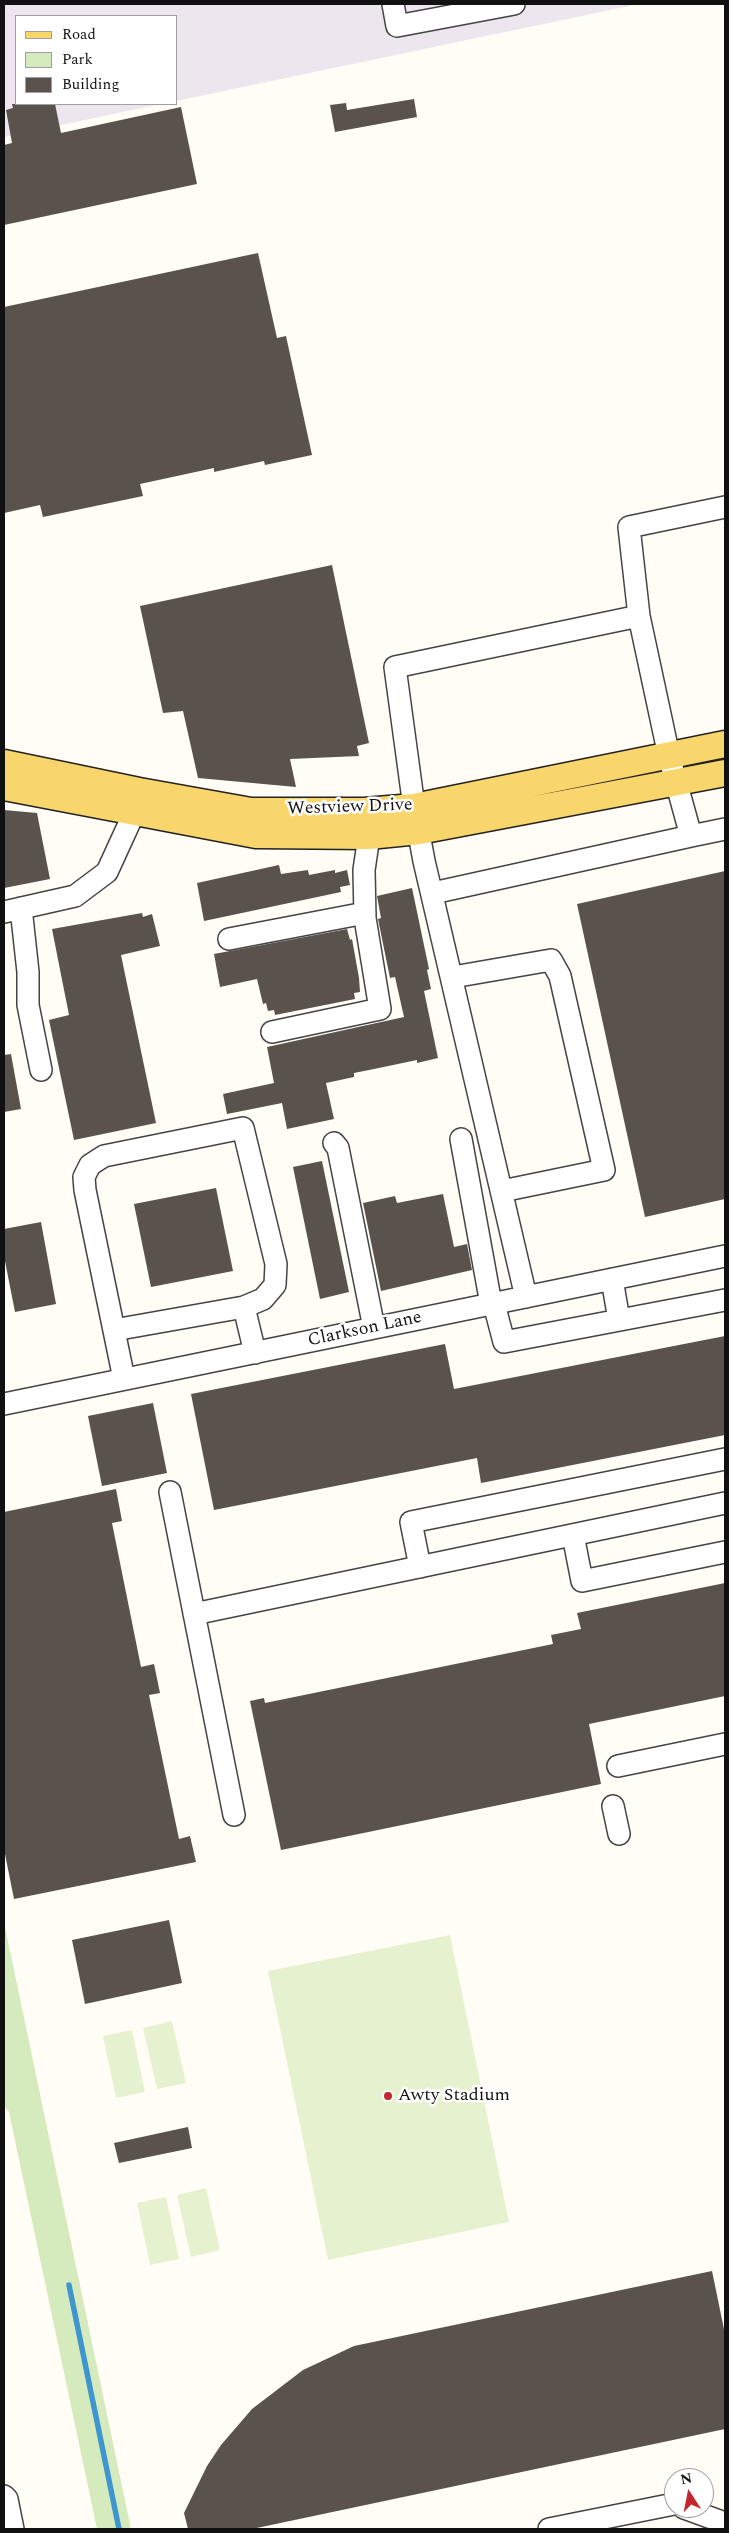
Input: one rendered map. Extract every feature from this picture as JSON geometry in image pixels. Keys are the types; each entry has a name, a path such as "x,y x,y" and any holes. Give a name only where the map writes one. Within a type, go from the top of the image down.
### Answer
{"main road":[{"name":"Westview Drive","path":"4,787 256,835 369,836 417,819 669,756 725,744"},
{"name":"Westview Drive","path":"4,763 139,791 251,810 364,811 417,819 676,782 725,773"}],"street":[{"path":"393,4 397,26 514,4"},
{"path":"691,836 669,756 639,616 629,527 725,507"},
{"path":"526,1297 417,819 395,668 639,616"},
{"path":"40,1070 28,1005 28,972 12,910 75,896 107,872 134,813"},
{"path":"433,893 725,829"},
{"path":"272,1032 380,1009 364,913 364,870 369,836"},
{"path":"229,939 364,913"},
{"path":"452,977 551,960 560,976 604,1170 502,1191"},
{"path":"114,1330 244,1307 263,1299 275,1285 276,1264 243,1128 104,1156 90,1165 84,1177 85,1190 124,1379"},
{"path":"461,1139 492,1304 504,1342 725,1300"},
{"path":"334,1143 338,1148 374,1328"},
{"name":"Clarkson Lane","path":"4,1404 725,1256"},
{"path":"612,1279 619,1320"},
{"path":"244,1307 255,1352"},
{"path":"420,1567 411,1522 725,1459"},
{"path":"170,1492 234,1815"},
{"path":"194,1614 725,1503"},
{"path":"573,1535 582,1582 725,1552"},
{"path":"618,1766 725,1744"},
{"path":"613,1806 619,1834"},
{"path":"4,2496 7,2499 13,2529"},
{"path":"549,2529 664,2506"},
{"path":"711,2518 725,2523"}],"shaded area":[{"path":"4,4 639,4 178,101 178,15 15,15 15,105 156,105 4,137"}],"green space":[{"path":"4,1922 131,2529 97,2529 9,2112 4,2106"},
{"name":"Awty Stadium","path":"450,1935 509,2222 328,2260 268,1971"},
{"path":"172,2021 186,2083 157,2089 143,2028"},
{"path":"132,2030 145,2092 116,2098 103,2036"},
{"path":"206,2188 220,2250 191,2257 177,2195"},
{"path":"166,2197 179,2259 150,2265 137,2203"}],"building":[{"path":"414,99 417,117 335,132 330,105 346,103 347,110"},
{"path":"12,104 55,105 61,133 181,107 197,184 4,225 4,145 12,143 6,110 13,108"},
{"path":"258,253 277,338 286,336 312,455 265,465 264,461 214,472 214,468 140,484 143,496 43,517 40,505 4,513 4,307"},
{"path":"332,565 369,743 357,746 359,756 290,759 296,787 198,778 183,711 163,713 140,606"},
{"path":"4,810 37,813 50,879 4,888"},
{"path":"279,865 281,874 308,870 309,875 335,870 335,873 347,870 350,885 340,887 341,892 204,921 197,883"},
{"path":"725,871 725,1199 645,1217 577,904"},
{"path":"412,888 429,969 427,970 431,989 424,991 438,1058 417,1063 417,1060 354,1073 354,1077 326,1083 334,1119 287,1129 282,1103 227,1114 223,1094 274,1083 267,1047 404,1017 395,977 390,978 378,919 381,918 377,896"},
{"path":"142,913 143,917 152,914 160,946 121,955 156,1123 74,1140 49,1020 69,1015 52,929"},
{"path":"347,929 350,940 352,939 359,978 360,992 354,993 355,999 275,1015 274,1010 268,1011 266,1003 263,1004 257,979 220,987 214,954"},
{"path":"11,1054 21,1109 4,1112 4,1055"},
{"path":"322,1161 349,1292 320,1299 293,1167"},
{"path":"216,1188 233,1271 151,1287 134,1204"},
{"path":"443,1194 454,1247 467,1244 472,1270 381,1291 363,1203 395,1196 397,1203"},
{"path":"41,1222 56,1304 15,1312 4,1256 4,1229"},
{"path":"725,1336 725,1435 481,1483 477,1458 214,1510 191,1394 445,1344 454,1389"},
{"path":"153,1403 167,1473 102,1486 88,1416"},
{"path":"116,1489 122,1521 112,1523 141,1667 154,1664 160,1693 149,1695 179,1839 190,1836 196,1862 14,1899 4,1849 4,1512"},
{"path":"725,1583 725,1696 589,1724 601,1784 281,1850 250,1701 264,1698 265,1703 553,1644 551,1635 581,1629 577,1613"},
{"path":"169,1920 182,1983 85,2004 72,1940"},
{"path":"188,2127 192,2148 119,2163 114,2143"},
{"path":"712,2271 725,2334 725,2429 252,2529 188,2529 184,2513 207,2466 221,2445 252,2409 303,2370 354,2346"}],"waterway":[{"path":"69,2285 119,2529"}],"place":[{"name":"Awty Stadium","path":"388,2096"}]}
